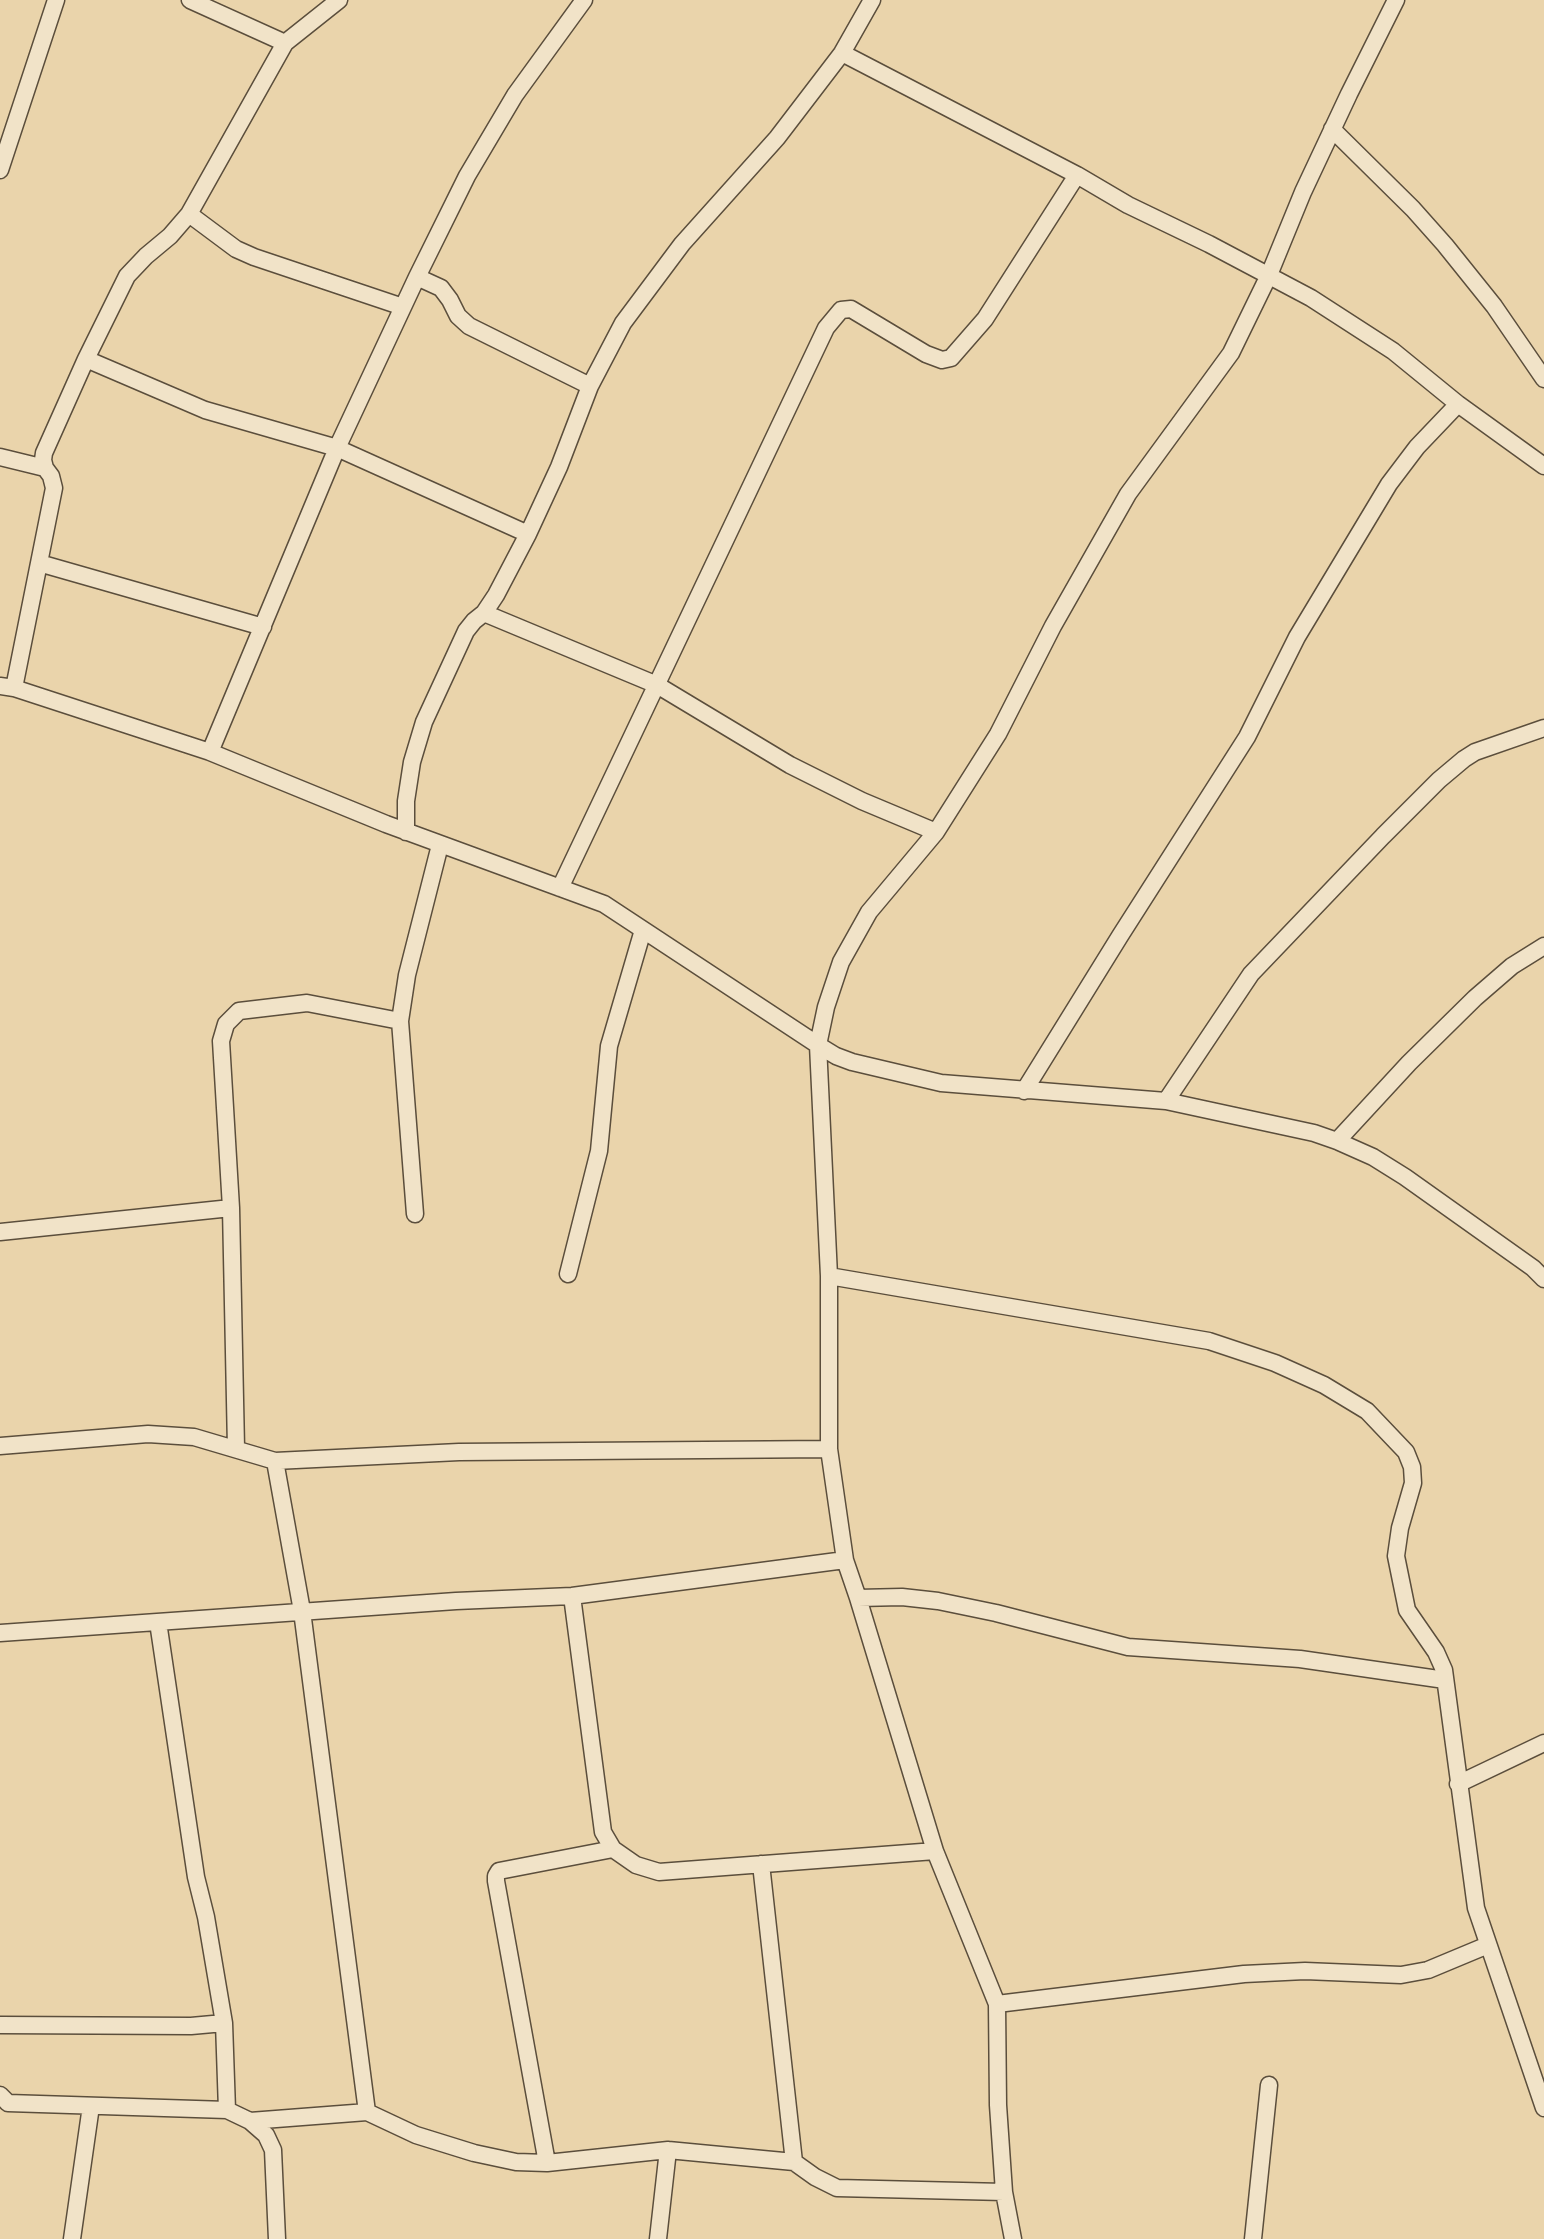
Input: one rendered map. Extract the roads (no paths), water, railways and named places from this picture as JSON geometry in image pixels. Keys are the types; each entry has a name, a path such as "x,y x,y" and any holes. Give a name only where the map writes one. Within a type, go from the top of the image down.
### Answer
{"street":[{"path":"0,170 56,0"},
{"path":"190,0 285,43"},
{"path":"339,0 285,43 189,214 170,236 127,276 86,359 44,453 45,468 51,476 54,488 39,563 7,687 210,752 406,832 604,904 836,1056 852,1062 941,1083 1166,1101 1292,1128 1337,1141 1373,1157 1397,1172 1540,1268"},
{"path":"210,752 337,447 467,176 515,95 584,0"},
{"path":"406,832 406,801 412,762 424,722 466,631 484,613 528,534 559,466 590,386 623,323 682,244 777,138 842,53 872,0"},
{"path":"1013,2239 1004,2192 998,2105 996,2004 935,1851 858,1598 844,1560 829,1449 829,1276 818,1045 826,1007 841,962 869,912 936,832 998,734 1053,626 1128,494 1231,353 1269,275 1332,129 1396,0"},
{"path":"842,53 1077,175 1128,205 1311,298 1393,351 1458,404 1544,466"},
{"path":"1332,129 1413,209 1445,245 1494,306 1544,379"},
{"path":"560,888 826,328 841,310 851,309 926,354 942,360 951,358 985,319 1077,175"},
{"path":"189,214 236,249 245,253 403,308"},
{"path":"417,277 441,288 458,316 468,326 590,386"},
{"path":"86,359 205,410 337,447 528,534"},
{"path":"1024,1091 1247,737 1297,637 1389,484 1417,447 1458,404"},
{"path":"0,457 45,468"},
{"path":"39,563 263,627"},
{"path":"484,613 657,685 790,765 862,801 936,832"},
{"path":"1166,1101 1251,974 1423,796 1475,752 1544,728"},
{"path":"415,1214 400,1021 408,975 440,845"},
{"path":"568,1274 599,1151 609,1046 643,930"},
{"path":"1337,1141 1409,1063 1475,998 1512,966 1544,946"},
{"path":"236,1448 231,1208 221,1041 226,1024 239,1011 307,1003 400,1021"},
{"path":"0,1232 231,1208"},
{"path":"829,1276 1209,1341 1285,1367 1324,1385 1367,1411 1406,1452 1412,1467 1413,1483 1400,1528 1396,1556 1407,1611 1436,1652 1444,1670 1476,1908 1544,2108"},
{"path":"0,1446 148,1434 194,1437 275,1461 459,1452 829,1449"},
{"path":"275,1461 302,1611 367,2112"},
{"path":"0,1633 456,1600 572,1596 844,1560"},
{"path":"572,1596 603,1832 613,1850 636,1865 658,1872 935,1851"},
{"path":"858,1598 902,1597 938,1601 996,1612 1128,1647 1300,1659 1445,1680"},
{"path":"158,1622 196,1877 206,1917 224,2023 227,2110"},
{"path":"1458,1784 1544,1743"},
{"path":"547,2163 496,1876 499,1871 613,1850"},
{"path":"761,1864 794,2162"},
{"path":"996,2004 1244,1974 1305,1971 1401,1975 1428,1970 1488,1946"},
{"path":"0,2025 191,2026 224,2023"},
{"path":"1253,2239 1269,2085"},
{"path":"0,2095 8,2103 227,2110 250,2121 266,2135 273,2150 276,2239"},
{"path":"72,2239 91,2106"},
{"path":"250,2121 367,2112 416,2135 474,2153 516,2162 547,2163 668,2150 794,2162 815,2177 837,2188 1004,2192"},
{"path":"658,2239 668,2150"}]}
